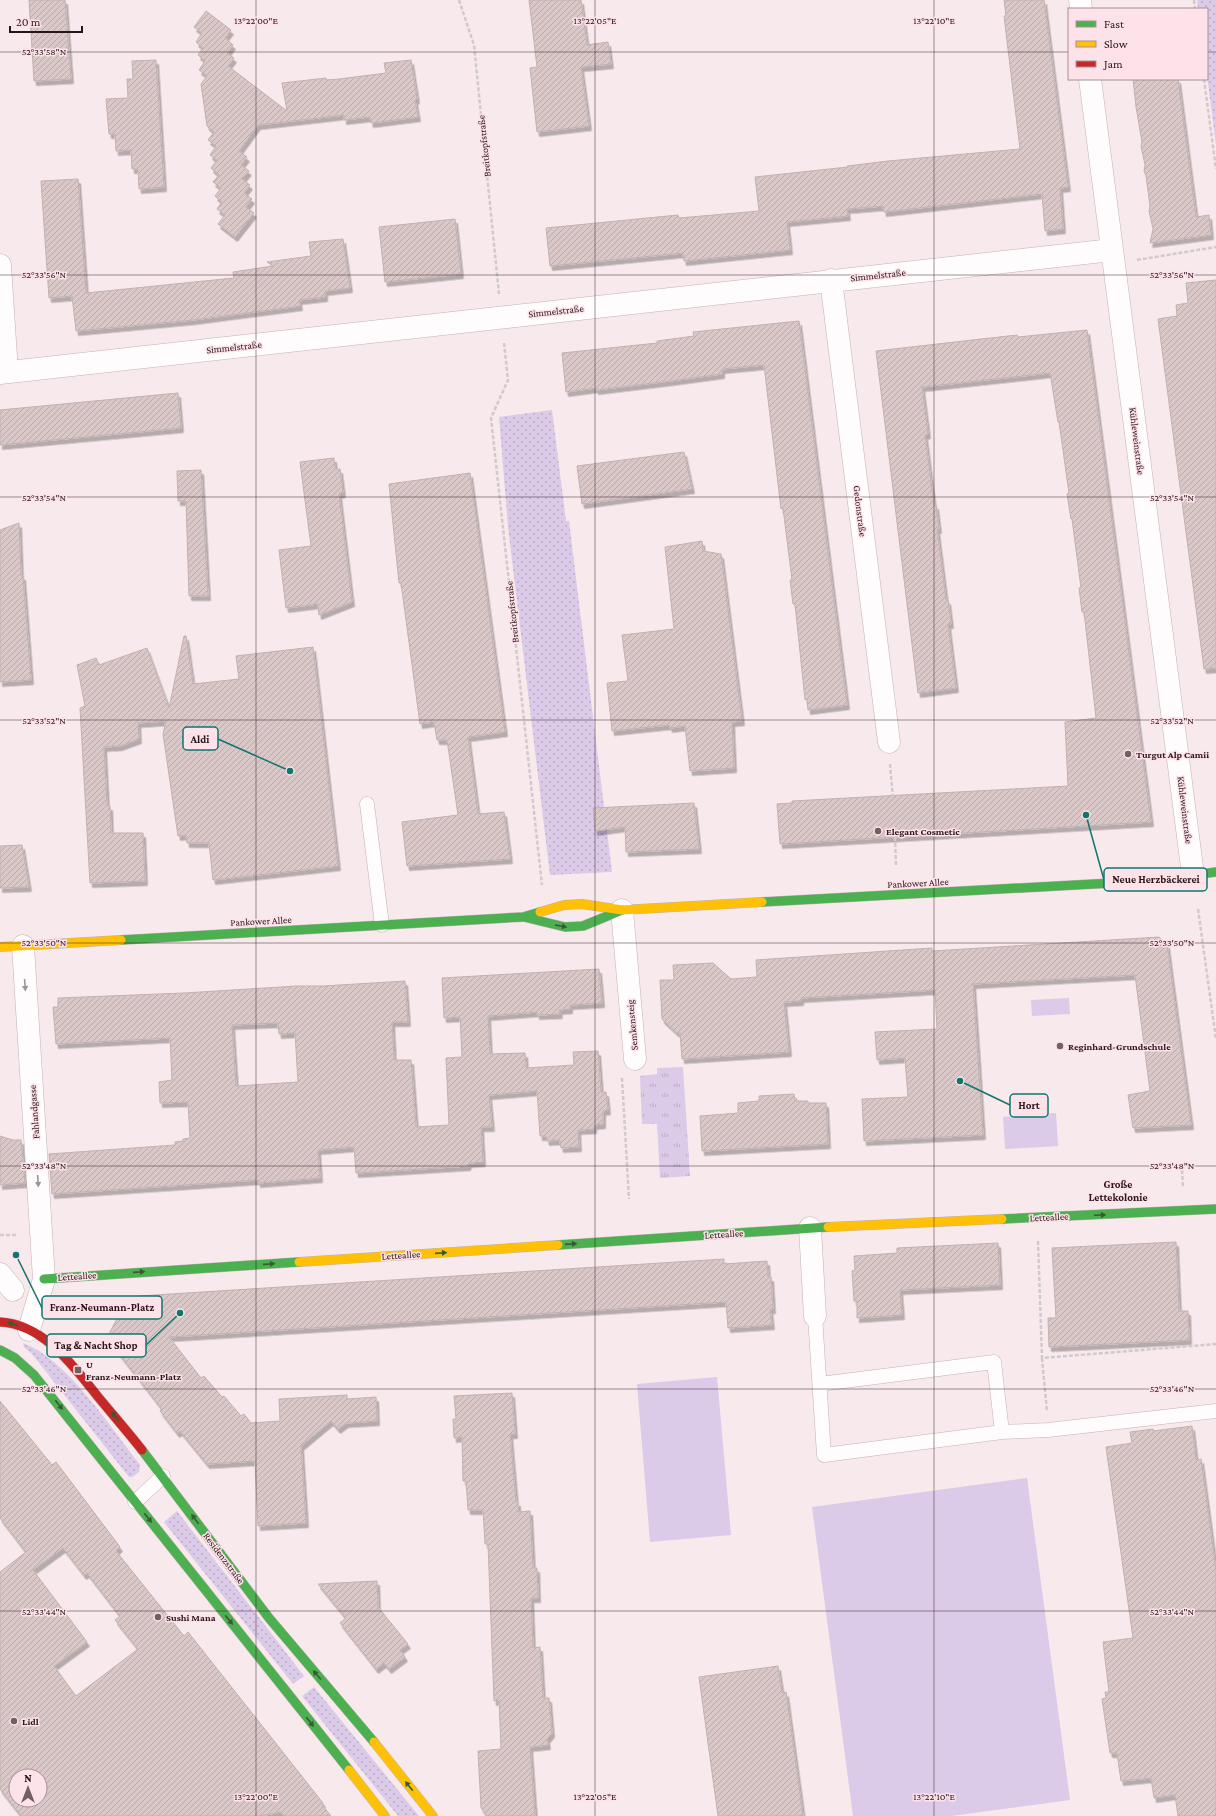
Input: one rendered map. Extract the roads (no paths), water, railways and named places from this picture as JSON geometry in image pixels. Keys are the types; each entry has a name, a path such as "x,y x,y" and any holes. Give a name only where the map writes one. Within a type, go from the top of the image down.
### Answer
{"street":[{"name":"Kühleweinstraße","path":"1090,80 1193,875"},
{"name":"Simmelstraße","path":"3,373 1112,250"},
{"path":"0,265 3,373"},
{"name":"Gedonstraße","path":"832,280 889,742"},
{"name":"Pankower Allee","path":"0,947 523,917 564,905 582,904 622,910 1149,881 1216,872"},
{"name":"Pankower Allee","path":"523,917 565,927 583,926 622,910"},
{"name":"Semkensteig","path":"622,910 635,1059"},
{"name":"Fahlandgasse","path":"23,946 44,1279"},
{"name":"Letteallee","path":"29,1330 44,1279 810,1228 1216,1209"},
{"path":"810,1228 815,1316"},
{"name":"Residenzstraße","path":"0,1322 6,1322 29,1330 48,1342 67,1358 163,1476 269,1618 359,1723 433,1816"},
{"path":"0,1350 15,1358 34,1375 384,1816"}],"lane":[{"path":"367,804 382,925"},
{"path":"815,1316 824,1455 1002,1432 1048,1430 1216,1411"},
{"path":"820,1384 994,1362 1002,1432"},
{"path":"135,1502 163,1476"}],"place":[{"name":"Turgut Alp Camii","path":"1128,754"},
{"name":"Aldi","path":"290,771"},
{"name":"Neue Herzbäckerei","path":"1086,815"},
{"name":"Elegant Cosmetic","path":"878,831"},
{"name":"Reginhard-Grundschule","path":"1060,1046"},
{"name":"Hort","path":"960,1081"},
{"name":"Franz-Neumann-Platz","path":"16,1255"},
{"name":"Tag & Nacht Shop","path":"180,1313"},
{"name":"U Franz-Neumann-Platz","path":"78,1370"},
{"name":"Sushi Mana","path":"158,1617"},
{"name":"Lidl","path":"14,1721"}],"district":[{"name":"Große Lettekolonie","path":"1118,1190"}]}
